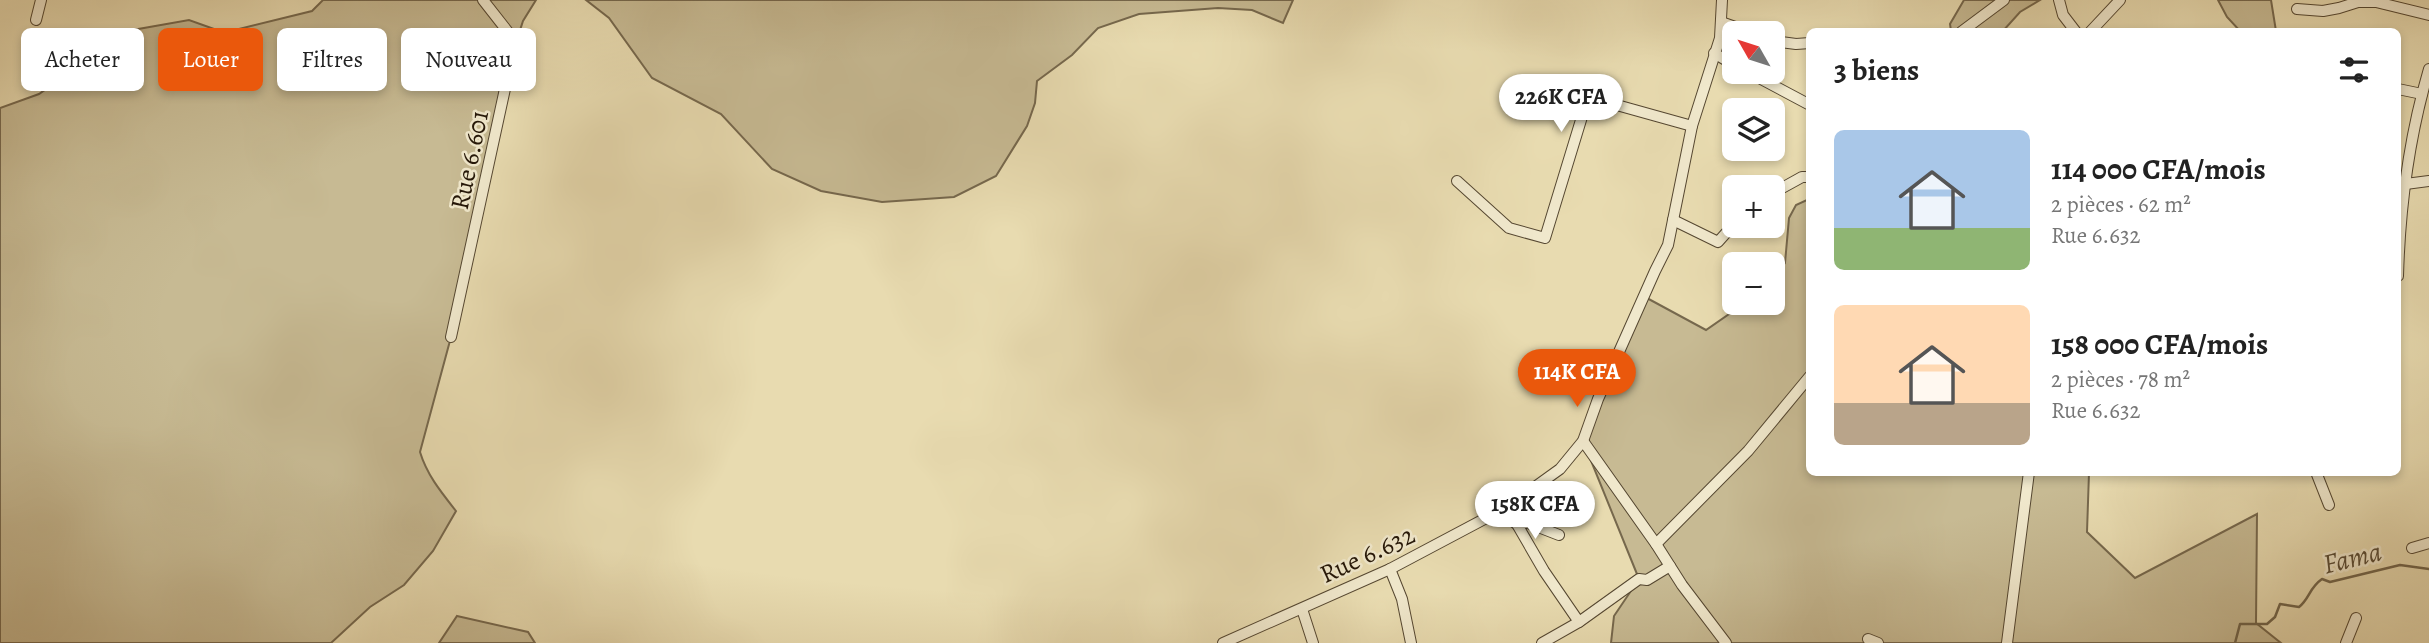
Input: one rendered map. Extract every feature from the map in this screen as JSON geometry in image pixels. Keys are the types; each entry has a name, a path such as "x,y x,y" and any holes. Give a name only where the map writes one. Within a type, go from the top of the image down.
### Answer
{"street":[{"path":"36,20 41,0"},
{"name":"Rue 6.601","path":"451,337 513,52 512,37 483,0"},
{"name":"Rue 6.632","path":"1223,643 1390,569 1507,507 1560,469 1583,441 1590,418 1668,245 1692,126 1720,38 1722,0"},
{"path":"1966,28 2004,0"},
{"path":"2059,0 2063,16 2073,28"},
{"path":"2094,28 2120,0"},
{"path":"2297,9 2323,11 2357,2 2376,2 2429,15"},
{"path":"1785,43 1806,43"},
{"path":"1714,54 1722,58"},
{"path":"2429,69 2401,184 2429,181"},
{"path":"1771,84 1806,103"},
{"path":"2401,90 2422,94"},
{"path":"1457,181 1509,228 1545,238 1588,97 1692,126"},
{"path":"1785,186 1806,177"},
{"path":"1673,220 1718,242 1722,238"},
{"path":"1656,544 1748,451 1806,381"},
{"path":"1583,441 1726,643"},
{"path":"2007,643 2028,476"},
{"path":"2318,476 2329,505"},
{"path":"1507,507 1579,622"},
{"path":"1515,523 1528,523 1559,535"},
{"path":"2412,548 2429,543"},
{"path":"1542,643 1579,622 1639,579 1647,580 1670,566"},
{"path":"1390,569 1402,599 1411,643"},
{"path":"1302,610 1313,643"},
{"path":"2346,643 2356,618"},
{"path":"1868,639 1878,643"}],"shaded area":[{"path":"323,0 536,0 521,28 401,28 401,91 505,91 451,337 420,452 431,476 456,511 433,551 404,585 370,607 331,643 0,643 0,108 43,91 144,91 144,28 189,20 211,28 158,28 158,91 263,91 263,28 243,28 312,11"},
{"path":"586,0 1293,0 1283,23 1252,10 1218,8 1139,14 1098,28 1072,55 1037,81 1035,103 1027,126 996,176 954,197 882,202 821,191 772,169 721,114 652,78 609,18"},
{"path":"1964,0 2040,0 2020,12 2006,28 1951,28 1950,24"},
{"path":"2218,0 2271,0 2276,28 2237,28 2227,17"},
{"path":"1806,200 1806,476 2089,476 2087,532 2135,578 2257,514 2256,623 2281,643 1611,643 1614,616 1639,579 1583,441 1645,297 1706,330 1728,315 1785,315 1785,263 1789,218 1796,205"},
{"path":"457,616 528,632 535,643 439,643"}],"waterway":[{"name":"Fama","path":"2235,643 2240,624 2267,624 2275,617 2280,604 2299,607 2322,579 2330,582 2400,565 2429,569"}]}
